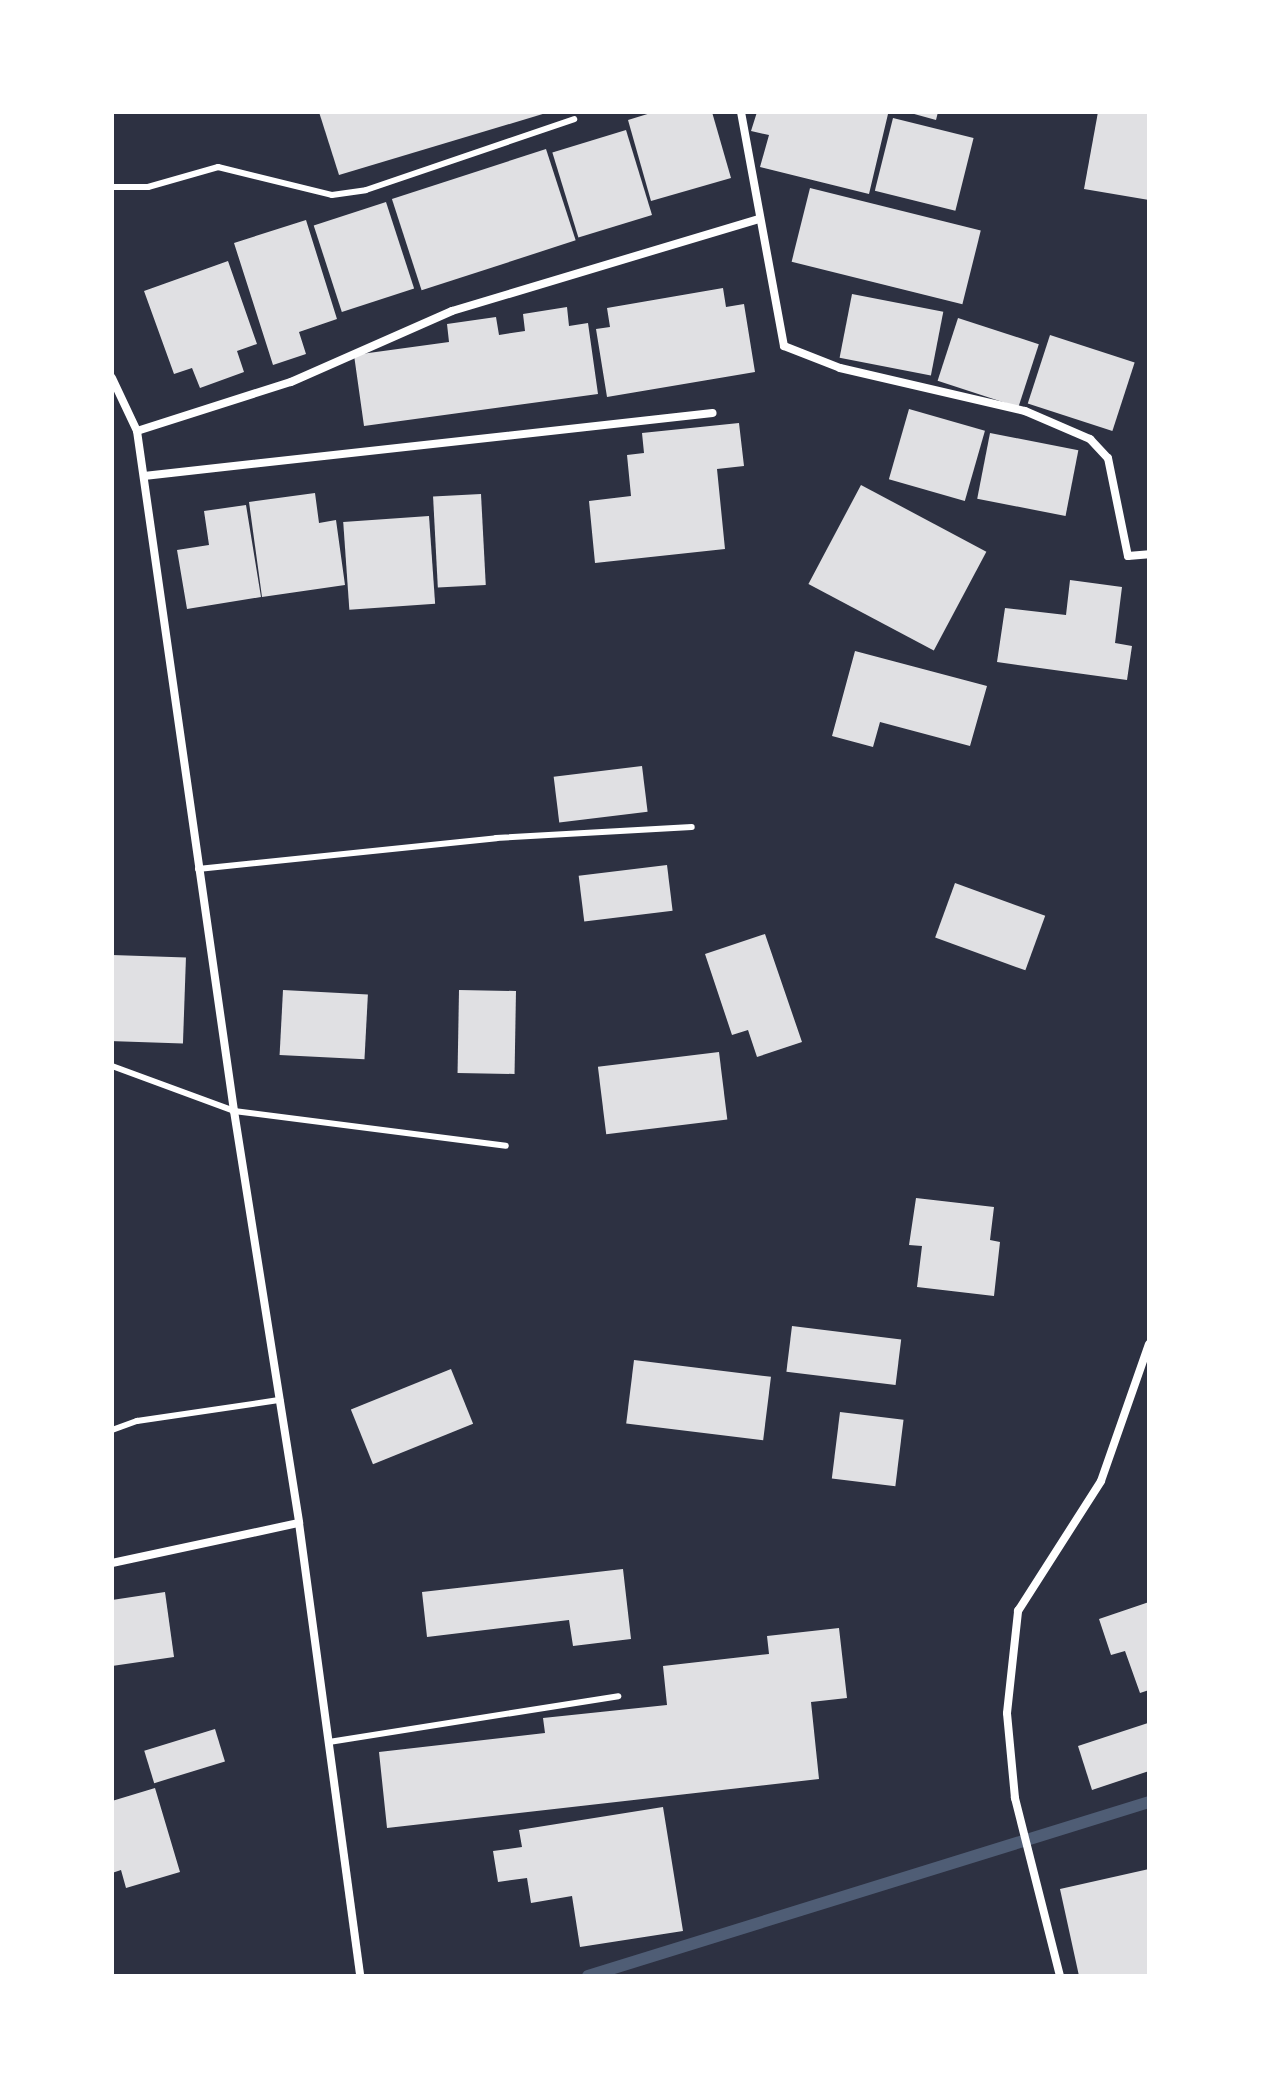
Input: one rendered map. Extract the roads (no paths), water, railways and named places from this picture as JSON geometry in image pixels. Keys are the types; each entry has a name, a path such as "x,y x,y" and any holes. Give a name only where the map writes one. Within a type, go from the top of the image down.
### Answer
{"street":[{"path":"741,112 784,346 840,368 1025,411 1090,439 1108,458 1128,556 1149,554"},
{"path":"137,431 291,382 452,311 759,219"},
{"path":"112,378 137,431 144,476 198,869 299,1523 360,1976"},
{"path":"144,476 713,413"},
{"path":"1060,1976 1015,1798 1007,1713 1018,1611 1101,1481 1149,1344"},
{"path":"112,1563 299,1523"}],"lane":[{"path":"112,187 148,187 218,167 332,195 366,190 574,119"},
{"path":"198,869 496,838 692,827"},
{"path":"112,1066 234,1111 506,1146"},
{"path":"112,1430 137,1421 280,1400"},
{"path":"329,1742 618,1696"}],"waterway":[{"path":"588,1976 1149,1802"}]}
